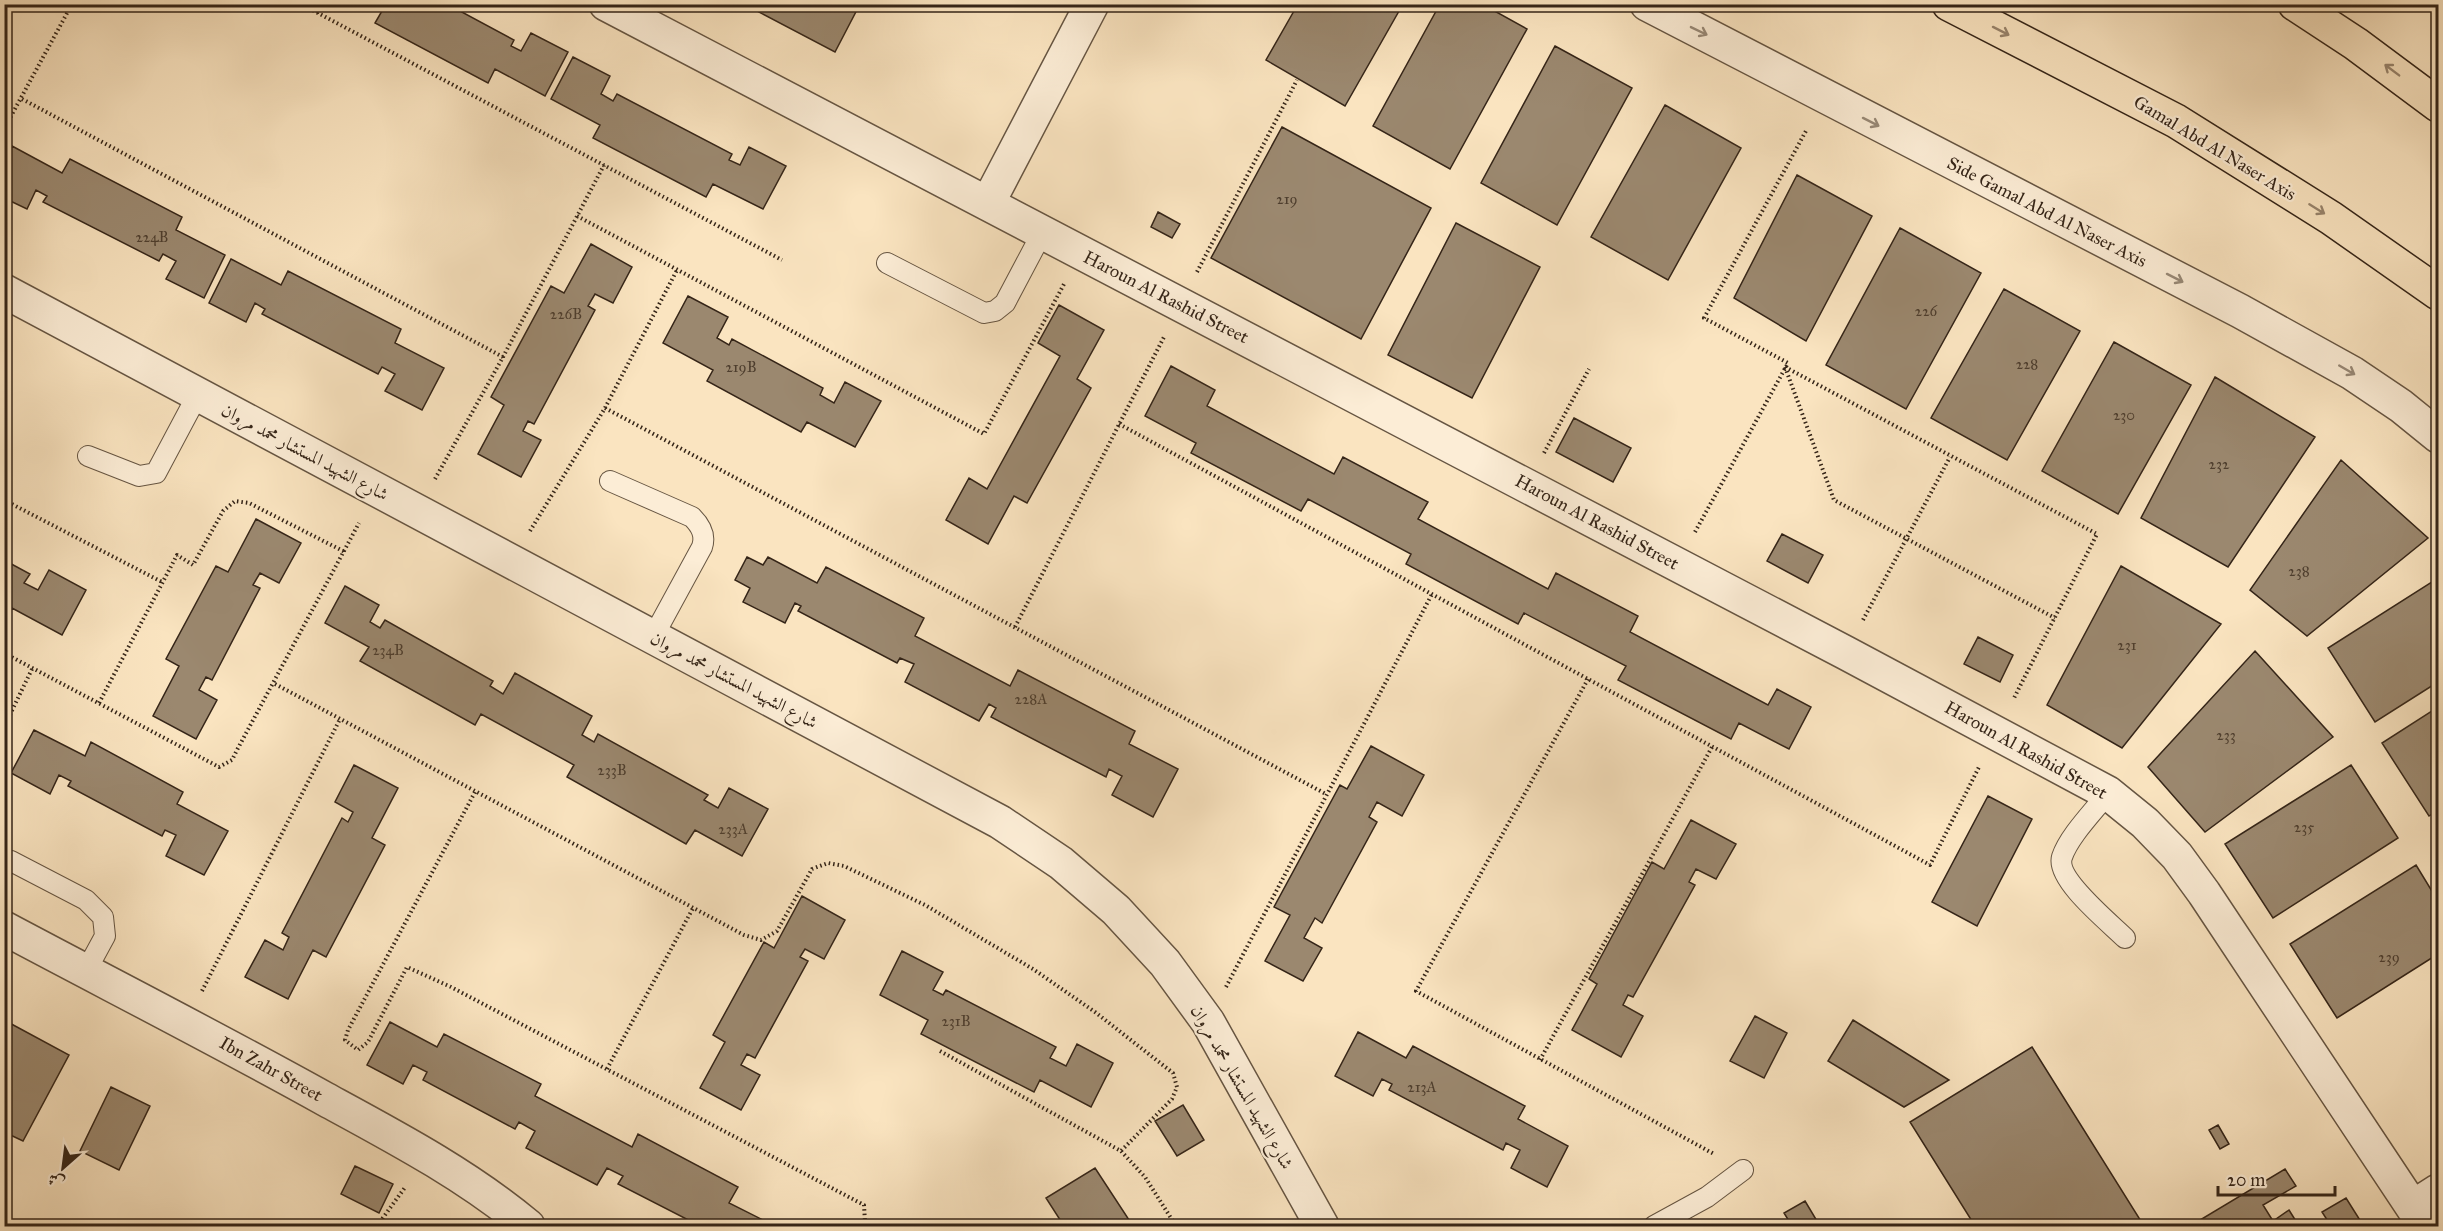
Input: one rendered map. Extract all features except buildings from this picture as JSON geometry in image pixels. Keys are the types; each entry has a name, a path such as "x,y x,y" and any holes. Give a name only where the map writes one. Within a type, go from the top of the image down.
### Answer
{"main road":[{"name":"Gamal Abd Al Naser Axis","path":"1948,4 2176,121 2331,218 2439,293"},
{"path":"2295,4 2356,44 2439,105"}],"street":[{"name":"Haroun Al Rashid Street","path":"606,4 1997,732 2108,793 2145,823 2177,856 2425,1208"},
{"path":"988,203 1092,4"},
{"name":"Side Gamal Abd Al Naser Axis","path":"1647,4 1823,98 2250,317 2352,373 2401,406 2439,436"},
{"name":"شارع الشهيد المستشار محمد مروان","path":"4,291 1000,822 1061,863 1123,917 1165,963 1208,1022 1322,1227"},
{"name":"Ibn Zahr Street","path":"4,928 185,1022 428,1157 501,1204 528,1227"}],"lane":[{"path":"887,263 984,313 995,311 1005,303 1042,232"},
{"path":"88,456 139,476 156,473 198,394"},
{"path":"610,482 692,518 703,531 702,547 653,637"},
{"path":"2108,793 2067,846 2061,860 2064,875 2076,890 2125,938"},
{"path":"11,861 86,900 103,917 105,936 86,971"},
{"path":"1654,1227 1707,1197 1743,1170"}],"path":[{"path":"4,129 72,4"},
{"path":"301,4 782,260"},
{"path":"317,13 322,4"},
{"path":"1015,627 1297,80"},
{"path":"1678,565 1788,363 1704,318 1823,98"},
{"path":"22,99 503,357"},
{"path":"417,512 503,357 604,165"},
{"path":"577,216 984,434 1080,253"},
{"path":"512,562 605,408 677,270"},
{"path":"1119,424 1929,865 2097,534 1785,367"},
{"path":"1785,367 1834,500 2055,618"},
{"path":"1527,486 1589,369"},
{"path":"605,408 1326,794"},
{"path":"1846,653 1950,457"},
{"path":"4,652 219,767 232,760 275,684 345,552 375,489"},
{"path":"4,500 162,582"},
{"path":"99,703 177,555 194,565 223,511 235,501 249,503 345,552"},
{"path":"1208,1022 1432,594"},
{"path":"4,726 32,669"},
{"path":"1587,679 1416,991 1743,1170"},
{"path":"275,684 744,935 761,939 777,931 812,869 828,863 844,866 925,905 1033,969 1095,1012 1173,1073 1177,1087 1172,1099 1121,1152"},
{"path":"185,1022 340,719"},
{"path":"1540,1060 1712,747"},
{"path":"475,792 348,1030 345,1040 358,1050 368,1042 407,967 451,987 864,1205 865,1222 862,1227"},
{"path":"607,1069 693,908"},
{"path":"940,1051 1121,1152 1145,1177 1176,1227"},
{"path":"377,1227 428,1157"}]}
